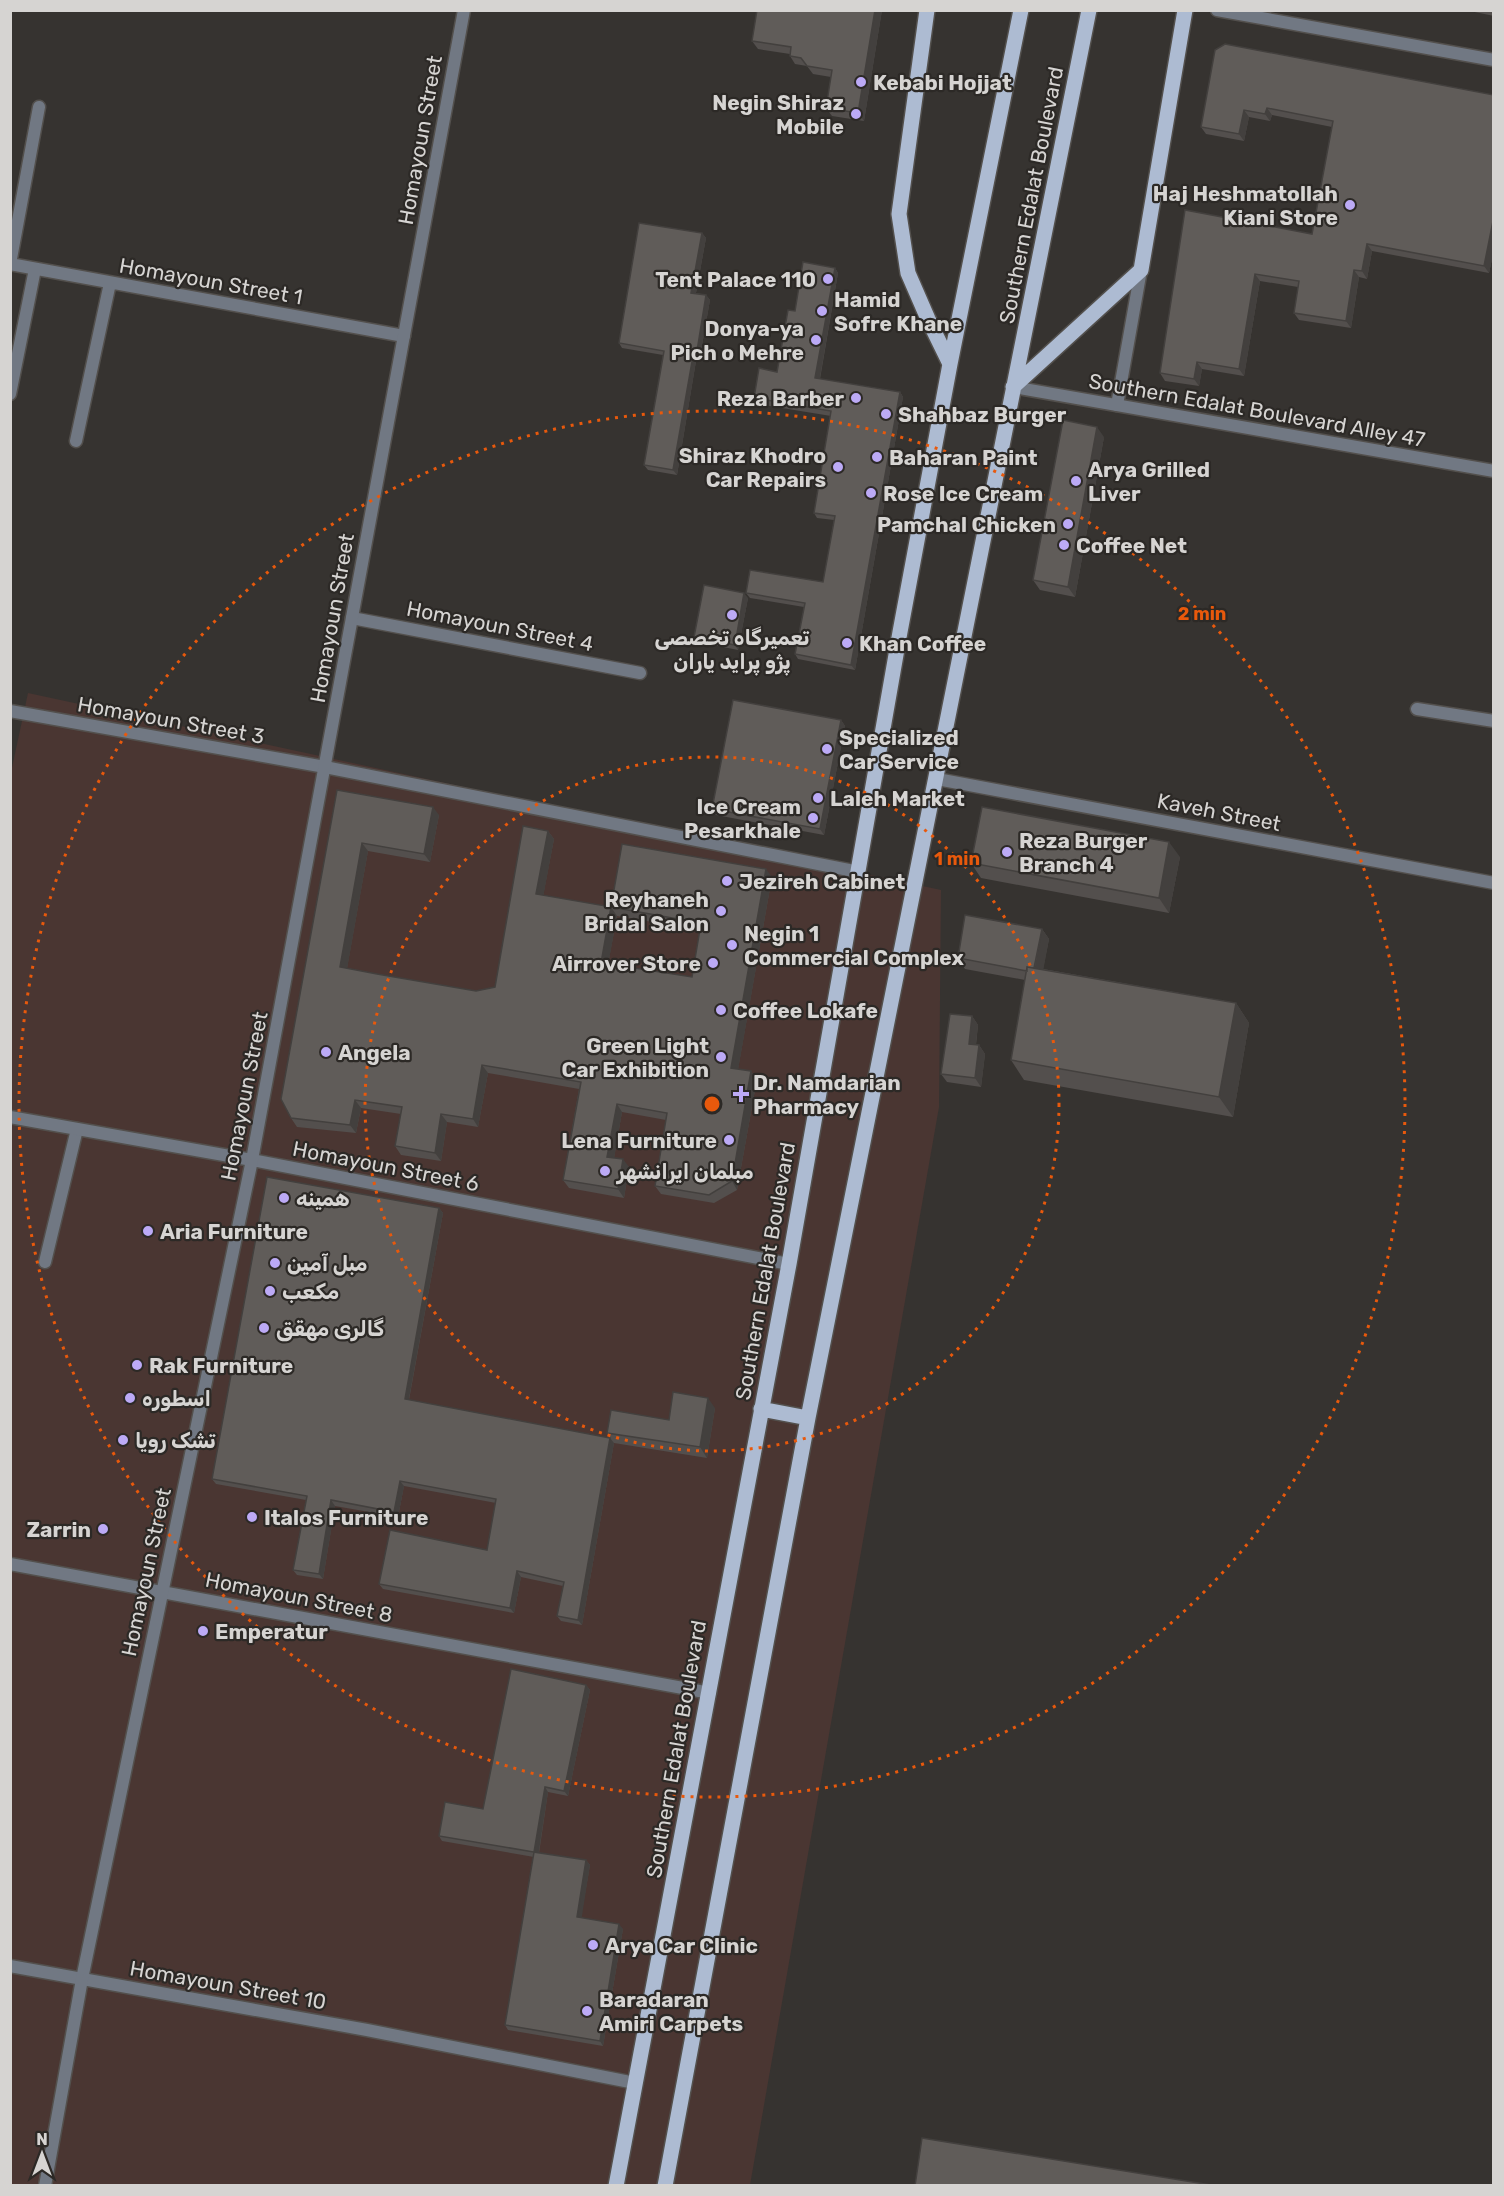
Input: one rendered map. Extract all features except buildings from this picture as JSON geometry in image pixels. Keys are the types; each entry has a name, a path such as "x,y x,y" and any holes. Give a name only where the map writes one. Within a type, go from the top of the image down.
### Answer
{"main road":[{"path":"927,10 899,214 908,273 950,364"},
{"name":"Southern Edalat Boulevard","path":"616,2186 789,1264 898,644 950,364 1021,10"},
{"name":"Southern Edalat Boulevard","path":"664,2186 808,1418 1089,10"},
{"path":"1013,387 1141,270 1185,10"},
{"path":"761,1409 808,1418"}],"street":[{"name":"Homayoun Street","path":"45,2186 82,1979 252,1160 464,10"},
{"path":"1217,10 1494,60"},
{"path":"10,264 39,107"},
{"name":"Homayoun Street 1","path":"10,264 404,336"},
{"path":"10,394 35,269"},
{"path":"1117,405 1141,270"},
{"path":"76,441 110,282"},
{"name":"Southern Edalat Boulevard Alley 47","path":"1013,387 1494,471"},
{"name":"Homayoun Street 4","path":"352,618 640,673"},
{"path":"1417,709 1494,721"},
{"name":"Homayoun Street 3","path":"10,711 325,767"},
{"path":"325,767 859,872"},
{"name":"Kaveh Street","path":"937,779 1494,883"},
{"name":"Homayoun Street 6","path":"10,1117 252,1160 789,1264"},
{"path":"45,1262 77,1129"},
{"name":"Homayoun Street 8","path":"10,1564 710,1693"},
{"name":"Homayoun Street 10","path":"10,1966 368,2030 635,2083"}],"shaded area":[{"path":"28,693 941,890 939,1107 750,2185 11,2186 10,777"}],"place":[{"name":"Kebabi Hojjat","path":"861,82"},
{"name":"Negin Shiraz Mobile","path":"856,114"},
{"name":"Haj Heshmatollah Kiani Store","path":"1350,205"},
{"name":"Tent Palace 110","path":"828,279"},
{"name":"Hamid Sofre Khane","path":"822,311"},
{"name":"Donya-ya Pich o Mehre","path":"816,340"},
{"name":"Reza Barber","path":"856,398"},
{"name":"Shahbaz Burger","path":"886,414"},
{"name":"Baharan Paint","path":"877,457"},
{"name":"Shiraz Khodro Car Repairs","path":"838,467"},
{"name":"Arya Grilled Liver","path":"1076,481"},
{"name":"Rose Ice Cream","path":"871,493"},
{"name":"Pamchal Chicken","path":"1068,524"},
{"name":"Coffee Net","path":"1064,545"},
{"name":"تعمیرگاه تخصصی پژو پراید یاران","path":"732,615"},
{"name":"Khan Coffee","path":"847,643"},
{"name":"Specialized Car Service","path":"827,749"},
{"name":"Laleh Market","path":"818,798"},
{"name":"Ice Cream Pesarkhale","path":"813,818"},
{"name":"Reza Burger Branch 4","path":"1007,852"},
{"name":"Jezireh Cabinet","path":"727,881"},
{"name":"Reyhaneh Bridal Salon","path":"721,911"},
{"name":"Negin 1 Commercial Complex","path":"732,945"},
{"name":"Airrover Store","path":"713,963"},
{"name":"Coffee Lokafe","path":"721,1010"},
{"name":"Angela","path":"326,1052"},
{"name":"Green Light Car Exhibition","path":"721,1057"},
{"name":"Dr. Namdarian Pharmacy","path":"741,1094"},
{"name":"Lena Furniture","path":"729,1140"},
{"name":"مبلمان ایرانشهر","path":"605,1171"},
{"name":"همینه","path":"284,1198"},
{"name":"Aria Furniture","path":"148,1231"},
{"name":"مبل آمین","path":"275,1263"},
{"name":"مکعب","path":"270,1291"},
{"name":"گالری مهقق","path":"264,1328"},
{"name":"Rak Furniture","path":"137,1365"},
{"name":"اسطوره","path":"130,1398"},
{"name":"تشک رویا","path":"123,1440"},
{"name":"Italos Furniture","path":"252,1517"},
{"name":"Zarrin","path":"103,1529"},
{"name":"Emperatur","path":"203,1631"},
{"name":"Arya Car Clinic","path":"593,1945"},
{"name":"Baradaran Amiri Carpets","path":"587,2011"}]}
